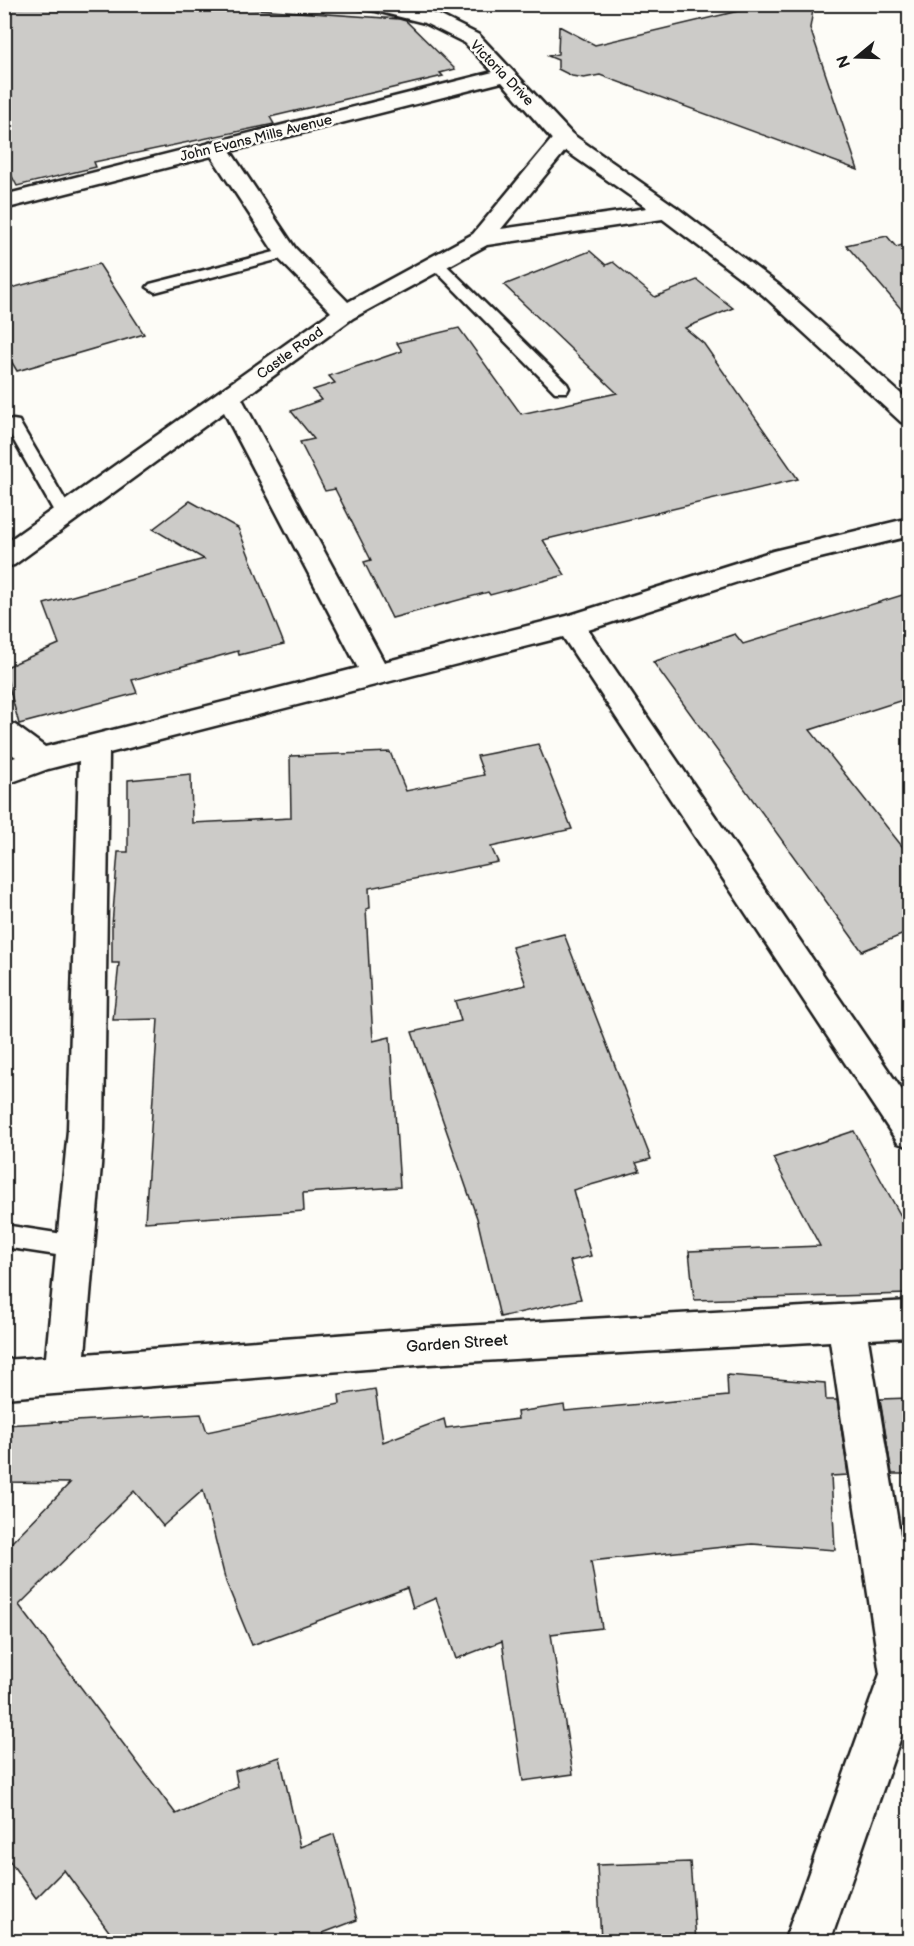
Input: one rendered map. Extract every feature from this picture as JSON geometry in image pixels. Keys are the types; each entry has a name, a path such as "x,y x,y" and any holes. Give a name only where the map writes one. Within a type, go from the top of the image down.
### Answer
{"street":[{"name":"Victoria Drive","path":"361,4 376,5 432,19 472,39 564,140 668,212 771,290 909,416"},
{"name":"John Evans Mills Avenue","path":"4,202 507,75"},
{"name":"Castle Road","path":"4,558 345,313 481,239 564,140"},
{"path":"217,148 286,253 345,313"},
{"path":"481,239 668,212"},
{"path":"229,398 376,675"},
{"path":"4,774 41,759 570,625 783,558 909,527"},
{"path":"570,625 909,1132"},
{"path":"4,733 41,759"},
{"path":"64,1374 86,1130 94,747"},
{"name":"Garden Street","path":"4,1379 429,1346 909,1318"},
{"path":"807,1941 905,1679 846,1322"}],"lane":[{"path":"155,287 286,253"},
{"path":"436,263 561,388"},
{"path":"13,425 65,515"},
{"path":"4,1236 76,1247"}],"building":[{"path":"768,4 814,4 810,28 858,170 600,75 584,78 572,76 558,69 558,60 548,56 558,54 559,26 595,45"},
{"path":"89,5 213,6 399,19 406,21 455,69 440,73 443,76 270,117 274,124 94,162 96,167 17,186 4,161 4,8"},
{"path":"887,236 896,247 909,243 909,318 846,245"},
{"path":"590,251 606,265 613,262 655,297 697,280 733,308 685,328 704,344 798,479 543,540 565,575 490,595 488,592 392,618 364,562 371,560 335,489 325,491 300,442 314,439 291,411 321,400 313,390 335,383 329,376 402,351 397,343 459,328 521,414 617,393 504,285"},
{"path":"99,264 144,334 17,371 4,349 4,290"},
{"path":"190,501 238,528 284,644 239,655 238,651 132,680 137,693 19,724 4,668 59,644 44,604 204,559 153,529"},
{"path":"909,593 909,698 810,730 909,855 909,932 862,951 653,662 735,634 743,644"},
{"path":"538,744 572,829 491,847 498,862 369,888 370,908 366,909 373,1041 390,1037 400,1187 303,1193 304,1211 145,1222 158,1019 113,1020 119,963 112,963 112,925 118,852 128,852 128,780 191,774 192,823 291,818 290,756 390,752 406,791 484,775 477,756"},
{"path":"564,934 651,1159 636,1163 640,1171 573,1190 591,1256 570,1261 581,1299 500,1317 477,1218 412,1032 461,1021 455,1001 526,985 512,947"},
{"path":"854,1131 902,1218 909,1258 909,1294 694,1300 689,1251 820,1246 773,1158"},
{"path":"727,1375 825,1383 826,1400 837,1400 848,1475 831,1476 835,1550 752,1544 591,1561 602,1628 551,1634 573,1774 523,1781 502,1641 456,1659 436,1598 413,1608 407,1588 252,1645 226,1582 203,1490 163,1526 134,1491 19,1605 176,1814 238,1787 235,1771 280,1757 300,1847 334,1834 357,1920 323,1933 326,1941 116,1941 64,1870 36,1898 4,1853 4,1550 70,1483 4,1482 4,1425 201,1414 207,1432 340,1404 339,1395 375,1389 383,1442 444,1419 446,1428 518,1419 517,1412 564,1405 565,1411 728,1396"},
{"path":"909,1398 909,1474 892,1474 880,1399"},
{"path":"690,1862 696,1941 601,1941 597,1865"}]}
